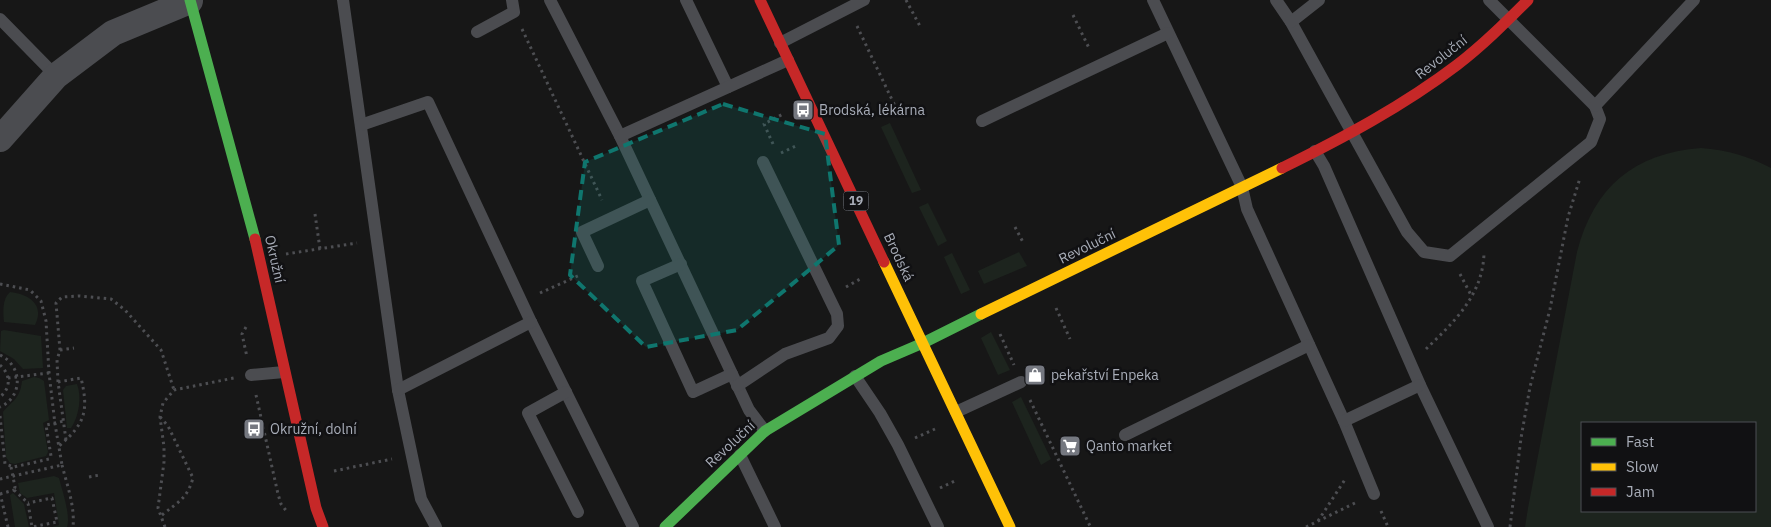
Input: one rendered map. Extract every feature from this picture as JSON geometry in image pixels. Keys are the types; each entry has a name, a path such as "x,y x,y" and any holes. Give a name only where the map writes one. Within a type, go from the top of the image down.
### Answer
{"street":[{"path":"0,139 56,76 113,33 191,0"},
{"name":"Okružní","path":"191,0 260,258 284,372 316,508 323,527"},
{"name":"Brodská","path":"760,0 1010,527"},
{"name":"Revoluční","path":"665,527 765,430 881,361 923,343 1353,132 1431,86 1509,21 1528,0"}],"lane":[{"path":"343,0 398,390 422,499 436,527"},
{"path":"550,0 620,136 748,410 765,430"},
{"path":"686,0 728,87"},
{"path":"780,43 864,0"},
{"path":"1153,0 1242,187 1247,209 1344,421 1376,499"},
{"path":"1276,0 1291,22 1407,232 1424,252 1450,256 1591,142 1600,119 1595,106 1488,0"},
{"path":"1291,22 1319,0"},
{"path":"1595,106 1694,0"},
{"path":"477,32 513,6"},
{"path":"0,19 56,76"},
{"path":"982,121 1168,33"},
{"path":"620,136 788,60"},
{"path":"361,125 428,102 521,302 633,527"},
{"path":"1315,151 1324,166 1420,385 1488,527"},
{"path":"681,264 642,281 693,392 734,380 785,354 829,338 838,326 837,314 763,162"},
{"path":"598,266 582,232 650,200"},
{"path":"398,390 531,322"},
{"path":"1125,435 1309,345"},
{"path":"252,375 284,372"},
{"path":"855,376 880,413 898,445 938,527"},
{"path":"956,412 1021,382"},
{"path":"1344,421 1420,385"},
{"path":"566,392 528,413 578,512"},
{"path":"740,455 775,527"}],"path":[{"path":"906,0 921,28"},
{"path":"513,6 611,219"},
{"path":"848,8 894,104 892,112"},
{"path":"1073,15 1098,66"},
{"path":"774,147 764,124 785,113"},
{"path":"778,154 800,144"},
{"path":"1510,527 1521,438 1530,387 1550,309 1568,217 1581,175 1576,154"},
{"path":"315,214 320,250"},
{"path":"1015,227 1024,244"},
{"path":"1411,364 1461,313 1472,298 1484,261 1485,227"},
{"path":"260,258 320,250 377,239"},
{"path":"1450,256 1472,298"},
{"path":"521,302 598,266"},
{"path":"828,296 863,278"},
{"path":"0,284 30,290 41,301 46,321 54,424 71,501 74,519 73,527"},
{"path":"66,440 57,360 60,350 56,303 62,297 80,296 111,299 125,310 161,350 174,390"},
{"path":"1055,308 1070,339"},
{"path":"1000,332 1021,382 1089,527"},
{"path":"60,350 74,348"},
{"path":"0,355 11,363 18,376 18,386 14,395 0,407"},
{"path":"0,365 8,378 8,387 0,397"},
{"path":"8,378 49,373"},
{"path":"165,527 162,514 158,508 164,462 160,417 162,403 174,390 252,375 281,504 293,517"},
{"path":"58,382 81,378 85,410 78,428 59,446"},
{"path":"0,416 5,464"},
{"path":"160,417 168,426 178,444 193,478 189,492 162,514"},
{"path":"0,465 5,464 11,467 49,459 51,456 46,425 64,422"},
{"path":"898,445 937,428"},
{"path":"328,472 412,455"},
{"path":"1318,521 1349,473 1358,455"},
{"path":"0,479 62,465"},
{"path":"11,467 14,490"},
{"path":"88,477 100,475"},
{"path":"8,527 0,494 14,490"},
{"path":"14,490 28,503 32,527 57,522 52,498 28,503"},
{"path":"1306,527 1376,499 1388,527"}],"highlighted area":[{"path":"723,104 825,134 839,245 737,330 646,347 570,275 585,162"}],"shaded area":[{"path":"890,123 921,190 912,193 881,127"},
{"path":"1701,148 1737,154 1771,168 1771,527 1525,527 1577,252 1584,229 1594,209 1606,192 1620,178 1637,166 1656,157 1677,151"},
{"path":"928,203 947,241 938,246 919,207"},
{"path":"1019,252 1027,266 984,284 978,271"},
{"path":"952,253 970,290 961,294 944,257"},
{"path":"10,292 23,295 33,302 38,312 35,325 4,322 4,302"},
{"path":"1,331 41,336 43,368 23,369 14,359 0,351"},
{"path":"991,332 1010,370 998,375 981,338"},
{"path":"34,377 44,381 49,420 43,423 48,452 46,456 15,464 10,463 6,457 3,412 18,396 22,381"},
{"path":"77,384 79,389 78,412 71,428 67,428 63,390 66,386"},
{"path":"1021,397 1051,459 1041,465 1012,402"},
{"path":"54,476 59,478 64,496 68,516 67,527 52,527 59,525 54,493 27,498 20,493 18,483"},
{"path":"13,493 24,504 29,527 15,527 10,495"}],"traffic: fast":[{"path":"190,0 255,239"},
{"path":"665,527 765,431 881,361 923,343 981,314"}],"traffic: slow":[{"path":"981,314 1282,168"},
{"path":"884,262 1010,527"}],"traffic: jam":[{"path":"760,0 884,262"},
{"path":"1282,168 1372,121 1436,80 1476,50 1528,0"},
{"path":"255,239 316,508 323,527"}],"place":[{"name":"Brodská, lékárna","path":"803,110"},
{"name":"pekařství Enpeka","path":"1035,375"},
{"name":"Okružní, dolní","path":"254,429"},
{"name":"Qanto market","path":"1070,446"}]}
